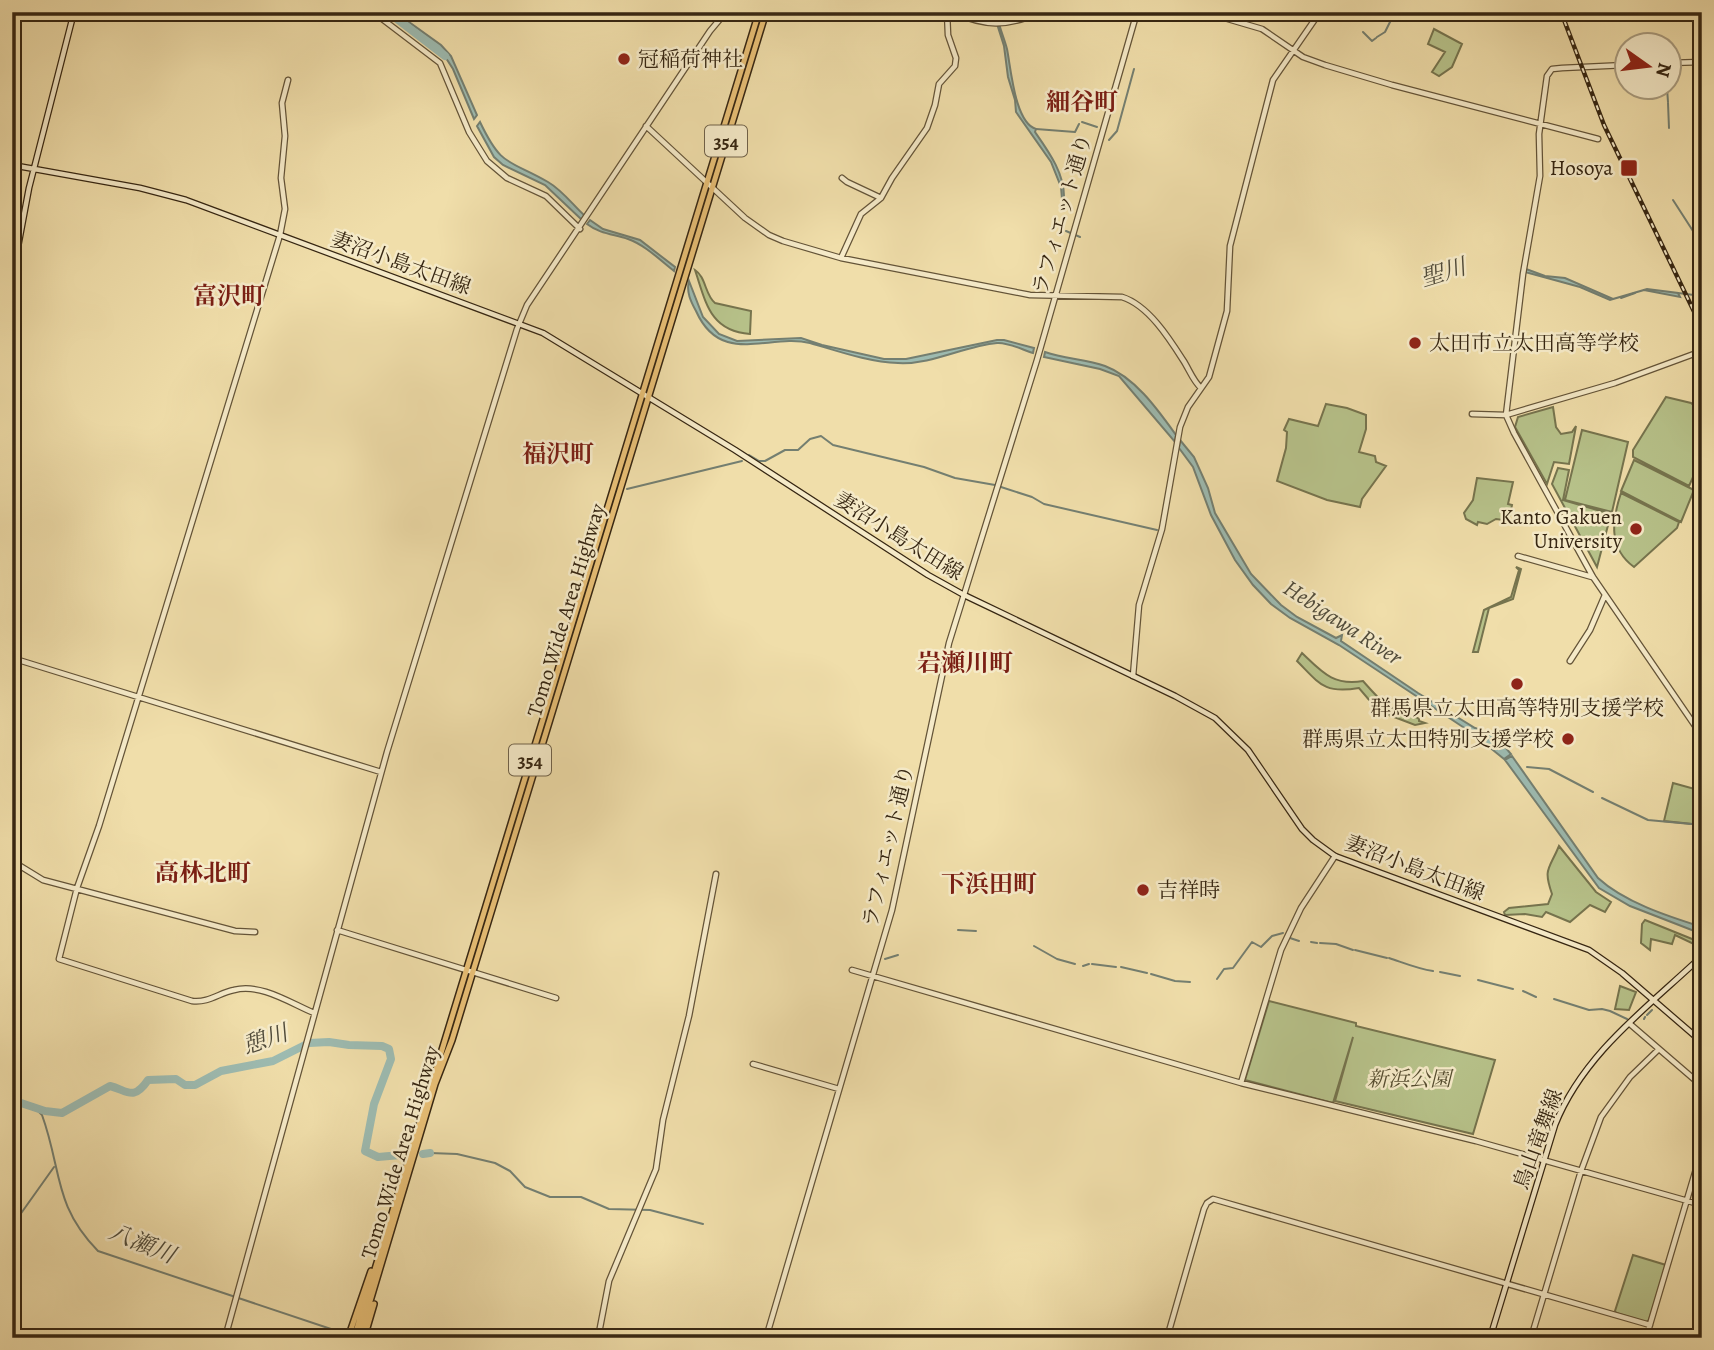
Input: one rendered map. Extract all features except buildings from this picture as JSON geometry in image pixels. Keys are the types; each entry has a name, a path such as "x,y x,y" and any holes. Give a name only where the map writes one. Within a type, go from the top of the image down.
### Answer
{"highway":[{"name":"Tomo Wide Area Highway","path":"359,1338 384,1240 645,396 687,270 759,12"},
{"name":"Tomo Wide Area Highway","path":"645,396 676,283 766,12"},
{"name":"Tomo Wide Area Highway","path":"359,1338 435,1084 452,1040 468,972"},
{"name":"354","path":"348,1338 384,1240"}],"street":[{"path":"12,279 33,168 74,12"},
{"path":"373,12 440,63 469,132 487,161 507,177 549,198 580,228"},
{"path":"225,1338 381,772 519,324 527,306 646,126 710,31 726,12"},
{"path":"841,258 861,214 881,198 927,128 936,105 939,84 955,66 956,58 948,35 949,12 973,21 995,24 1017,21 1040,12"},
{"name":"ラフィエット通り","path":"766,1338 896,891 943,667 1042,344 1137,12"},
{"path":"1204,12 1262,29 1292,50 1325,65 1598,139"},
{"path":"1133,676 1139,605 1162,529 1180,430 1188,407 1209,377 1227,311 1230,246 1273,80 1320,12"},
{"path":"1682,63 1702,62"},
{"path":"1612,66 1552,69 1546,76 1540,123 1540,176 1523,272 1506,415 1593,577 1702,736"},
{"path":"288,80 282,103 285,136 281,178 285,209 280,235 99,826 77,888 59,959 192,1001 208,1001 236,989 247,988 274,995 314,1013"},
{"path":"646,126 709,186 769,235 841,258 1014,292 1131,300 1144,311 1173,346 1201,388"},
{"name":"妻沼小島太田線","path":"12,165 158,192 543,333 735,450 928,575 1195,706 1226,728 1256,761 1302,829 1313,841 1335,856 1582,947 1613,966 1702,1042"},
{"path":"842,178 881,198"},
{"path":"1472,414 1506,415 1615,383 1702,351"},
{"path":"1518,556 1593,577"},
{"path":"1570,661 1590,630 1605,596"},
{"path":"12,658 381,772"},
{"path":"1241,1083 1281,950 1300,908 1335,856"},
{"path":"12,861 39,878 235,931 255,932"},
{"path":"598,1338 609,1281 656,1169 663,1120 690,1016 716,874"},
{"path":"337,930 556,998"},
{"name":"鳥山竜舞線","path":"1490,1338 1563,1106 1578,1080 1604,1048 1702,956"},
{"path":"852,970 1241,1083 1476,1141 1702,1205"},
{"path":"1630,1024 1702,1086"},
{"path":"1531,1338 1592,1139 1608,1106 1630,1077 1659,1049"},
{"path":"752,1064 839,1089"},
{"path":"1646,1338 1702,1149"},
{"path":"1167,1338 1204,1209 1206,1203 1213,1199 1650,1325"}],"green space":[{"path":"1434,29 1462,44 1452,67 1439,76 1432,72 1445,52 1428,44"},
{"path":"695,270 715,303 751,311 750,334 737,332 718,321 707,304"},
{"path":"1666,397 1691,403 1702,412 1702,469 1693,477 1689,486 1633,457 1633,450"},
{"path":"1326,404 1366,415 1366,429 1359,452 1375,456 1376,462 1386,466 1362,499 1360,507 1327,500 1277,481 1286,448 1287,432 1284,430 1289,419 1318,426"},
{"path":"1553,407 1556,427 1561,434 1572,432 1576,426 1569,464 1554,462 1547,484 1515,427 1518,417"},
{"path":"1582,430 1628,442 1612,512 1565,500"},
{"path":"1634,460 1694,490 1681,522 1621,491"},
{"path":"1558,468 1569,470 1563,500 1611,514 1597,567 1552,484"},
{"path":"1477,478 1513,482 1508,504 1512,505 1510,515 1505,513 1503,520 1496,519 1487,524 1478,522 1477,525 1466,519 1464,513 1473,500"},
{"path":"1621,493 1679,522 1677,528 1634,567 1620,551 1614,533"},
{"path":"1516,567 1521,569 1513,599 1489,608 1478,652 1473,652 1484,610 1511,597 1519,570"},
{"path":"1302,653 1329,676 1344,681 1363,681 1387,705 1425,723 1415,725 1389,715 1370,701 1359,688 1338,690 1324,685 1297,661"},
{"path":"1673,783 1702,791 1702,825 1664,821"},
{"path":"1559,846 1596,892 1611,902 1605,912 1590,905 1570,922 1546,912 1542,917 1505,915 1504,912 1509,908 1548,904 1552,894 1548,869"},
{"path":"1645,920 1702,943 1702,948 1675,935 1672,944 1651,939 1650,950 1641,943 1642,924"},
{"path":"1620,986 1636,992 1629,1010 1615,1009"},
{"name":"新浜公園","path":"1269,1001 1356,1023 1356,1026 1495,1060 1473,1134 1335,1101 1353,1037 1333,1103 1245,1080"},
{"path":"1633,1255 1666,1265 1649,1320 1646,1322 1615,1311"}],"water":[{"path":"386,12 395,12 441,45 451,56 477,115 474,119 453,69 444,55"},
{"path":"998,27 1007,49 1012,82 1023,117 1036,129 1035,132 1055,164 1062,181 1064,199 1051,162 1016,112"},
{"path":"480,122 494,148 507,161 558,189 585,216 582,220 545,185 503,165 494,157 477,126"},
{"path":"590,220 603,229 640,240 675,267 674,271 634,242 602,232 587,224"},
{"path":"1526,269 1545,276 1565,278 1613,299 1647,289 1678,293 1680,297 1644,290 1610,300 1580,287 1525,272"},
{"path":"689,281 703,317 719,334 737,341 801,338 884,359 906,359 997,340 1034,348 1033,353 997,343 923,361 898,363 864,358 794,341 732,343 719,338 706,328 691,300"},
{"path":"1045,352 1098,364 1116,371 1136,386 1162,415 1176,435 1175,442 1119,376 1100,369 1044,357"},
{"path":"1180,440 1194,457 1208,488 1215,513 1251,574 1281,605 1336,638 1342,635 1341,641 1418,693 1475,728 1494,734 1511,754 1504,759 1472,733 1339,645 1290,618 1271,604 1235,560 1211,515 1193,467 1179,448"},
{"path":"1512,756 1598,878 1633,901 1702,927 1702,934 1630,906 1599,888 1505,760"}],"waterway":[{"name":"Hebigawa River","path":"388,12 445,56"},
{"path":"1377,37 1385,32 1391,20 1403,12"},
{"path":"1363,32 1372,41 1376,38"},
{"path":"1109,140 1117,131 1134,69"},
{"path":"1668,103 1669,128"},
{"path":"1082,122 1097,127"},
{"path":"1036,129 1075,132 1079,124"},
{"path":"1673,200 1702,245"},
{"name":"聖川","path":"1066,231 1080,237"},
{"name":"聖川","path":"1621,298 1635,293"},
{"name":"聖川","path":"1678,293 1694,295"},
{"path":"1695,300 1699,308"},
{"path":"749,455 759,461 765,461 785,450 798,450 810,439 821,436 833,445 924,467 955,478 995,485"},
{"path":"627,489 742,461"},
{"path":"1001,487 1044,504 1157,530"},
{"path":"1527,767 1549,769 1593,792"},
{"path":"1602,798 1648,820 1702,825"},
{"path":"958,930 976,931"},
{"path":"1217,979 1224,969 1233,968 1252,942 1261,947 1272,936 1283,933"},
{"path":"1290,938 1299,941"},
{"path":"1311,942 1317,943"},
{"path":"1320,943 1336,944 1353,950"},
{"path":"1034,946 1057,959 1075,964"},
{"path":"1355,950 1387,958"},
{"path":"885,959 898,955"},
{"path":"1389,958 1433,971"},
{"path":"1083,966 1089,964"},
{"path":"1092,964 1116,967"},
{"path":"1121,967 1147,973"},
{"path":"1440,972 1460,976"},
{"path":"1151,974 1190,982"},
{"path":"1478,980 1513,989"},
{"path":"1523,991 1536,997"},
{"path":"1554,999 1589,1010 1610,1011 1627,1019"},
{"path":"1647,1015 1652,1010"},
{"name":"憩川","path":"12,1100 45,1111 62,1113 110,1086 134,1093 148,1080 176,1079 185,1085 195,1085 221,1071 273,1061 309,1043 382,1046 389,1049 391,1059 374,1104 365,1151 378,1157 401,1155"},
{"name":"八瀬川","path":"24,1105 36,1109 42,1115 66,1202 83,1234 98,1251 343,1333"},
{"name":"憩川","path":"430,1153 457,1154 495,1163 510,1171 525,1187 550,1197 581,1197 609,1209 650,1210 703,1224"},
{"name":"憩川","path":"423,1154 430,1153"},
{"path":"12,1226 54,1167"},
{"path":"1649,1338 1652,1330 1678,1337"}],"railway":[{"path":"1561,12 1604,125 1702,328"}],"place":[{"name":"冠稲荷神社","path":"624,59"},
{"name":"Hosoya","path":"1629,168"},
{"name":"太田市立太田高等学校","path":"1415,343"},
{"name":"Kanto Gakuen University","path":"1636,529"},
{"name":"群馬県立太田高等特別支援学校","path":"1517,684"},
{"name":"群馬県立太田特別支援学校","path":"1568,739"},
{"name":"吉祥時","path":"1143,890"}],"district":[{"name":"細谷町","path":"1082,102"},
{"name":"富沢町","path":"229,296"},
{"name":"福沢町","path":"558,454"},
{"name":"岩瀬川町","path":"965,663"},
{"name":"高林北町","path":"203,873"},
{"name":"下浜田町","path":"989,884"}]}
